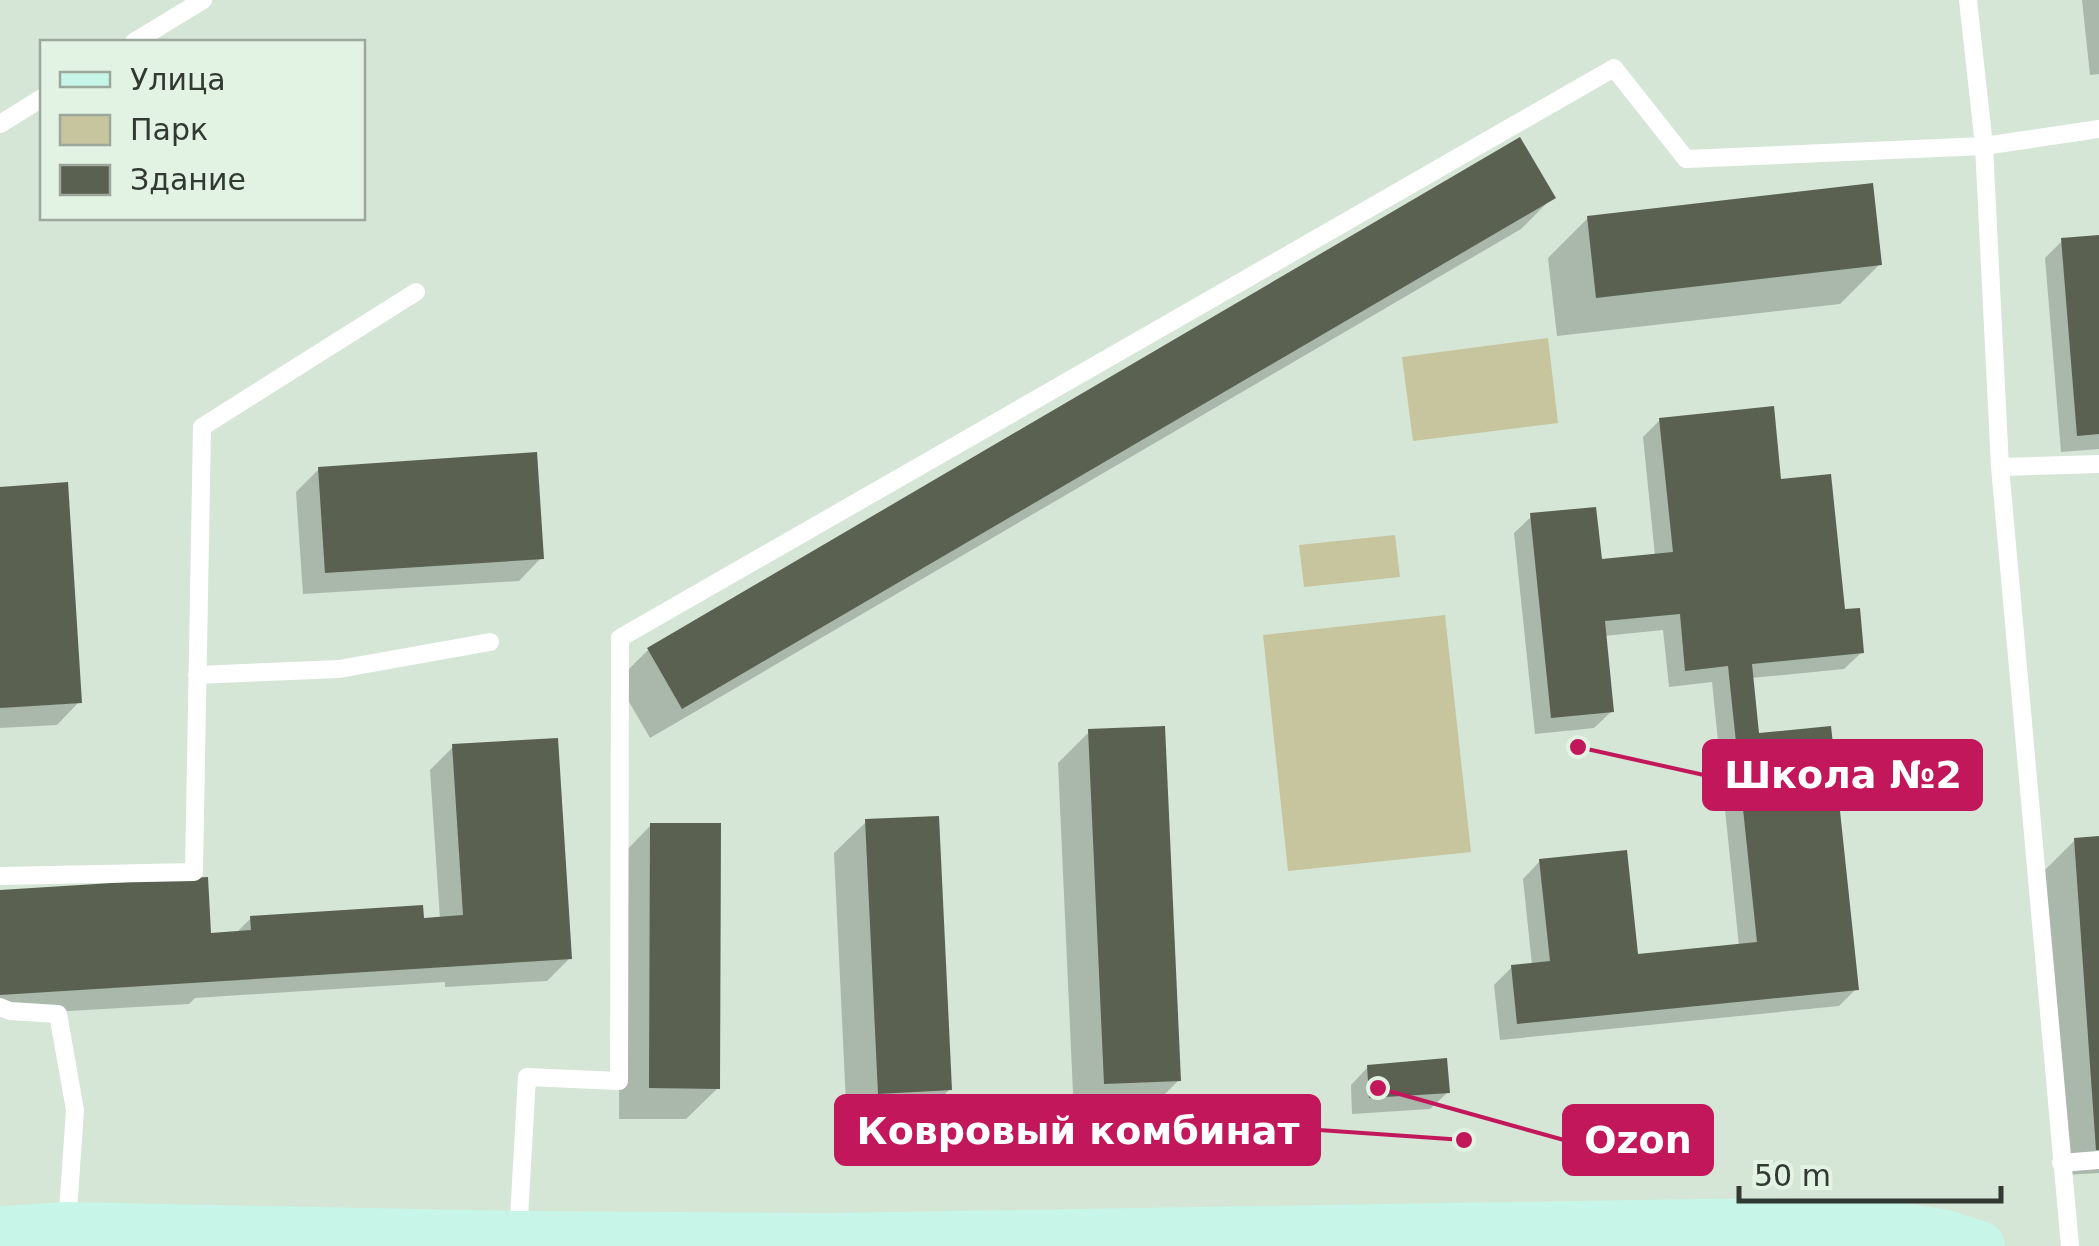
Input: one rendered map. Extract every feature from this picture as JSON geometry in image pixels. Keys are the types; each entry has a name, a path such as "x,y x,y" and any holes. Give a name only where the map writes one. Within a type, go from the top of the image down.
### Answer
{"main road":[{"path":"0,1231 67,1227 823,1238 1723,1223 1846,1235 1898,1227 1980,1246"}],"lane":[{"path":"137,40 204,0"},
{"path":"1968,0 1984,146 2000,466 2070,1246"},
{"path":"518,1236 527,1077 619,1081 620,638 1614,68 1686,159 1984,146 2099,128"},
{"path":"0,124 40,99"},
{"path":"0,876 194,872 202,427 416,292"},
{"path":"2000,466 2099,464"},
{"path":"197,675 340,669 490,642"},
{"path":"0,1007 58,1014 75,1110 67,1227"},
{"path":"2061,1163 2099,1160"}],"green space":[{"path":"1548,338 1558,423 1413,441 1402,357"},
{"path":"1395,535 1400,577 1304,587 1299,545"},
{"path":"1445,615 1471,852 1288,871 1263,635"}],"building":[{"path":"1520,137 1556,198 682,709 647,648"},
{"path":"1873,183 1882,265 1596,298 1587,216"},
{"path":"2099,235 2099,434 2077,436 2061,238"},
{"path":"1774,406 1781,479 1831,474 1845,609 1860,608 1864,653 1752,664 1759,733 1831,726 1859,990 1517,1024 1511,965 1550,961 1539,859 1627,850 1638,954 1757,942 1728,666 1685,671 1680,614 1605,621 1614,712 1551,718 1530,513 1596,507 1602,559 1673,552 1659,418"},
{"path":"537,452 544,559 325,573 318,467"},
{"path":"68,482 82,703 0,708 0,487"},
{"path":"1165,726 1181,1081 1104,1084 1088,729"},
{"path":"558,738 572,959 0,995 0,890 208,877 211,933 251,930 250,916 423,905 424,918 463,915 452,744"},
{"path":"939,816 952,1090 878,1094 865,819"},
{"path":"650,823 721,823 720,1089 649,1088"},
{"path":"2099,836 2099,1150 2096,1150 2074,838"},
{"path":"1447,1058 1450,1093 1369,1098 1367,1065"}],"place":[{"name":"Школа №2","path":"1578,747"},
{"name":"Ozon","path":"1378,1088"},
{"name":"Ковровый комбинат","path":"1464,1140"}]}
